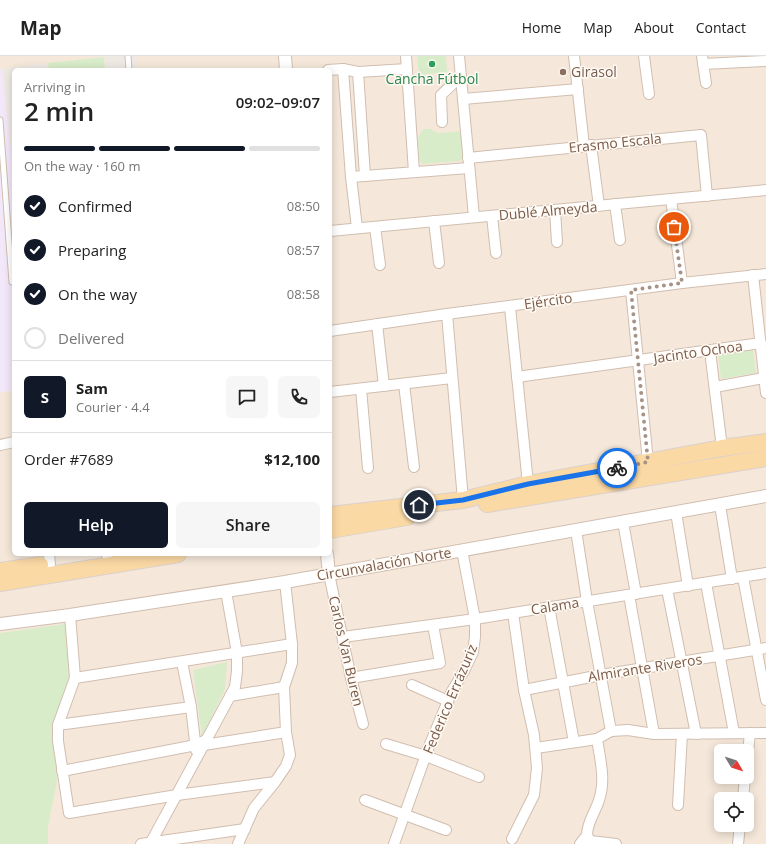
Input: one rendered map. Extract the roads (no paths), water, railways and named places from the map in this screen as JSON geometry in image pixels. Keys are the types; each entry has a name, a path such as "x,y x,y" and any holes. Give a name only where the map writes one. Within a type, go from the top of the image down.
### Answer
{"main road":[{"path":"332,515 463,500 528,484 722,448 766,442"},
{"path":"332,530 766,458"},
{"path":"0,571 49,559 86,556"},
{"path":"0,583 166,556"}],"street":[{"path":"285,56 286,68"},
{"path":"406,56 414,172"},
{"path":"459,56 474,217"},
{"path":"574,56 578,89 599,206"},
{"path":"644,56 649,94"},
{"path":"706,84 703,60 766,61"},
{"path":"332,70 343,69 358,72 406,69"},
{"path":"343,69 356,228"},
{"path":"358,72 365,176"},
{"path":"442,122 441,95 461,76"},
{"path":"463,99 578,89"},
{"name":"Erasmo Escala","path":"351,177 414,172 588,146 701,135 708,196"},
{"name":"Dublé Almeyda","path":"332,231 766,190"},
{"path":"670,199 682,283"},
{"path":"615,204 620,240"},
{"path":"555,210 557,242"},
{"path":"492,216 496,253"},
{"path":"434,221 440,263"},
{"path":"375,227 380,264"},
{"name":"Ejército","path":"332,331 682,283 766,274"},
{"path":"753,275 766,394"},
{"path":"631,290 648,462"},
{"path":"510,307 528,484"},
{"path":"447,314 463,500"},
{"path":"376,324 384,386"},
{"name":"Jacinto Ochoa","path":"517,377 761,344"},
{"path":"710,351 722,448"},
{"path":"332,392 452,378"},
{"path":"714,386 764,378"},
{"path":"404,384 414,467"},
{"path":"361,389 368,468"},
{"path":"0,445 12,442"},
{"name":"Circunvalación Norte","path":"0,624 70,615 285,582 766,496"},
{"path":"720,505 732,579"},
{"path":"676,512 688,586"},
{"path":"623,522 632,594 654,734"},
{"path":"576,530 587,601 611,731"},
{"name":"Federico Errázuriz","path":"394,844 448,701 473,652 476,637 475,619 462,550"},
{"name":"Carlos Van Buren","path":"327,556 329,574 351,678 363,724"},
{"name":"Calama","path":"343,637 475,619 766,573"},
{"path":"743,577 761,649 766,700"},
{"path":"238,844 254,808 286,766 290,755 286,732 284,687 292,663 292,644 285,582"},
{"path":"706,583 734,733"},
{"path":"667,589 696,734"},
{"path":"148,843 177,795 197,757 202,744 235,686 237,653 226,591"},
{"path":"549,607 574,742"},
{"path":"512,613 524,690 534,735 537,768 534,795 512,839"},
{"path":"70,615 75,678 58,725 58,740 69,813 177,795 275,782"},
{"path":"351,678 440,663 433,624"},
{"path":"75,678 292,644"},
{"name":"Almirante Riveros","path":"524,690 601,675 761,649"},
{"path":"182,662 191,707 202,744"},
{"path":"412,685 448,701"},
{"path":"230,696 284,687"},
{"path":"58,725 191,707"},
{"path":"536,748 597,739 611,731 628,730 654,734 766,732"},
{"path":"62,771 202,744 286,732"},
{"path":"749,744 750,733"},
{"path":"678,805 682,734"},
{"path":"597,739 603,776 599,800 587,827 587,835 590,841 616,844"},
{"path":"386,744 426,756 478,777"},
{"path":"365,800 446,830"},
{"path":"148,843 244,829"},
{"path":"738,844 739,832"},
{"path":"580,844 587,835"}],"lane":[{"path":"128,56 130,68"},
{"path":"0,120 12,282"}],"place":[{"name":"Cancha Fútbol","path":"432,64"},
{"name":"Girasol","path":"563,72"}]}
